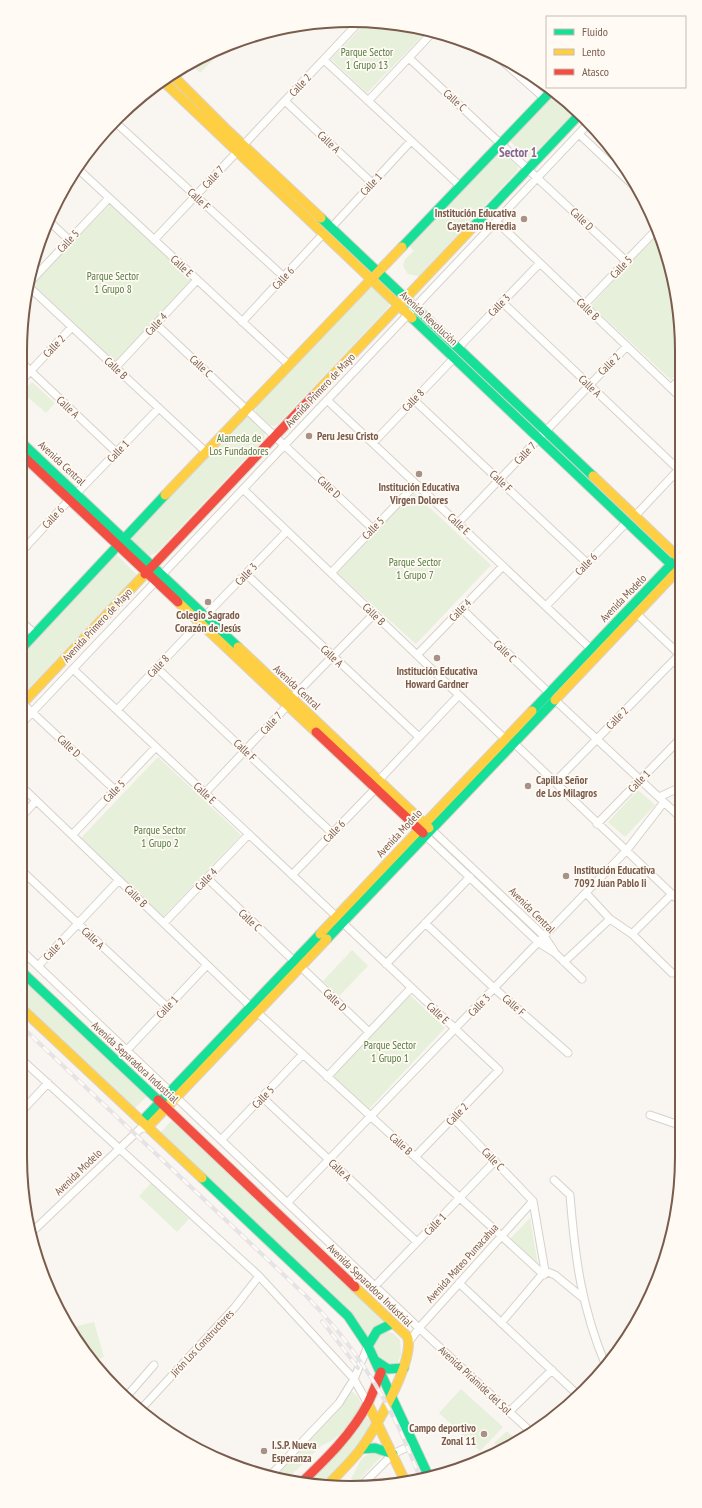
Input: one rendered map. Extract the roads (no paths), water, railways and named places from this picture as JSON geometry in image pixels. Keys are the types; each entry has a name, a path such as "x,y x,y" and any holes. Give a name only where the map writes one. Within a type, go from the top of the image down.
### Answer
{"main road":[{"name":"Avenida Revolución","path":"175,79 323,234 454,358 635,516 675,553"},
{"name":"Avenida Revolución","path":"167,85 331,228 459,347 627,522 675,567"},
{"path":"27,643 246,409 372,280 548,94"},
{"name":"Avenida Primero de Mayo","path":"27,697 576,118"},
{"name":"Avenida Central","path":"27,448 121,542 289,703 425,829"},
{"name":"Avenida Central","path":"27,459 74,496"},
{"name":"Avenida Modelo","path":"143,1126 164,1106 425,829 552,697 637,614 675,571"},
{"name":"Avenida Modelo","path":"552,697 591,649 675,571"},
{"name":"Avenida Separadora Industrial","path":"27,977 407,1336 410,1342 404,1368 392,1393"},
{"path":"27,1014 143,1126 348,1316 375,1359 392,1393 427,1472"},
{"path":"368,1346 377,1331 394,1324"},
{"path":"375,1359 388,1368 404,1368"},
{"path":"306,1478 334,1449 368,1404 381,1372"},
{"path":"333,1480 361,1450 378,1422 392,1393"},
{"path":"368,1404 403,1477"},
{"path":"361,1450 375,1448 393,1454"}],"street":[{"name":"Calle 2","path":"240,149 354,27"},
{"path":"368,101 429,37"},
{"name":"Calle C","path":"409,58 528,168"},
{"path":"324,60 460,186"},
{"path":"512,69 544,98"},
{"name":"Calle A","path":"285,100 372,183"},
{"name":"Calle F","path":"119,125 284,277"},
{"name":"Avenida Primero de Mayo","path":"27,717 585,127"},
{"path":"580,134 617,167"},
{"name":"Calle 1","path":"331,228 411,141"},
{"name":"Calle 7","path":"154,240 240,149"},
{"name":"Calle D","path":"528,168 626,261"},
{"name":"Calle E","path":"81,172 289,365"},
{"name":"Calle 5","path":"36,275 109,198"},
{"name":"Calle B","path":"496,221 675,392"},
{"path":"53,225 69,240"},
{"name":"Calle 6","path":"242,322 323,234"},
{"name":"Calle 5","path":"584,305 653,234"},
{"name":"Calle 3","path":"459,347 540,263"},
{"name":"Calle 4","path":"115,368 197,280"},
{"name":"Calle B","path":"33,290 206,452"},
{"name":"Calle A","path":"502,302 675,465"},
{"name":"Calle C","path":"156,324 275,436"},
{"name":"Calle 2","path":"27,375 72,327"},
{"name":"Calle 2","path":"542,435 627,346"},
{"name":"Calle 8","path":"373,443 454,358"},
{"name":"Calle A","path":"27,367 116,453"},
{"path":"671,388 675,384"},
{"name":"Calle E","path":"327,400 591,649"},
{"name":"Calle F","path":"414,400 587,563"},
{"name":"Calle 1","path":"74,496 159,408"},
{"name":"Calle 7","path":"458,523 542,435"},
{"name":"Calle D","path":"275,436 373,529"},
{"path":"635,516 675,473"},
{"name":"Calle 5","path":"331,573 416,484"},
{"name":"Calle B","path":"243,489 459,695 555,782 597,824 672,894"},
{"name":"Calle 6","path":"27,545 74,496"},
{"name":"Calle 6","path":"546,606 627,522"},
{"name":"Calle 3","path":"203,619 287,531"},
{"name":"Calle 4","path":"417,655 503,566"},
{"name":"Calle A","path":"246,574 419,737"},
{"name":"Calle C","path":"462,609 596,740 675,812"},
{"path":"289,703 374,614"},
{"path":"637,614 675,649"},
{"name":"Calle 8","path":"117,710 203,619"},
{"path":"27,627 35,634"},
{"name":"Calle 2","path":"555,782 675,659"},
{"name":"Calle F","path":"157,668 332,833"},
{"name":"Calle E","path":"73,669 499,1070"},
{"path":"377,784 459,695"},
{"name":"Calle 7","path":"205,793 289,703"},
{"name":"Calle D","path":"27,708 116,790"},
{"name":"Calle 1","path":"597,824 675,744"},
{"name":"Calle 5","path":"72,835 156,747"},
{"name":"Calle 6","path":"292,875 377,784"},
{"path":"662,800 675,791"},
{"name":"Calle B","path":"27,792 254,1010 327,1077 502,1236 545,1273 555,1275 583,1298"},
{"name":"Calle 3","path":"288,1202 495,989 626,851 662,800"},
{"path":"27,811 36,801"},
{"name":"Avenida Central","path":"425,829 470,877 539,943 554,953 582,979"},
{"name":"Avenida Central","path":"425,829 544,936 554,953"},
{"name":"Calle 4","path":"164,923 249,834"},
{"name":"Calle A","path":"27,876 167,1007"},
{"path":"386,964 470,877"},
{"name":"Calle C","path":"206,878 297,964"},
{"name":"Calle 2","path":"38,966 119,880"},
{"path":"586,893 610,919 632,934 672,973"},
{"path":"632,934 672,894 675,897"},
{"path":"564,962 610,919"},
{"name":"Calle F","path":"425,923 495,989 568,1053"},
{"name":"Avenida Separadora Industrial","path":"27,956 222,1139 419,1328"},
{"name":"Calle D","path":"297,964 369,1032"},
{"name":"Calle 1","path":"127,1050 207,965"},
{"path":"327,1077 411,988"},
{"name":"Calle 5","path":"222,1139 303,1054"},
{"path":"27,1064 259,1276 354,1379 368,1404"},
{"name":"Calle 2","path":"415,1157 499,1070"},
{"path":"27,1106 48,1083"},
{"name":"Calle A","path":"262,1097 417,1242"},
{"path":"650,1115 675,1124"},
{"name":"Calle C","path":"453,1118 533,1201"},
{"name":"Avenida Modelo","path":"35,1229 143,1126"},
{"name":"Calle 1","path":"375,1286 495,1161"},
{"path":"554,1180 570,1194 574,1238 583,1298 592,1333 603,1360"},
{"path":"501,1323 545,1273 533,1201"},
{"name":"Avenida Mateo Pumacahua","path":"410,1342 419,1328 533,1201"},
{"name":"Jirón Los Constructores","path":"144,1406 235,1307 259,1276"},
{"path":"459,1283 574,1392"},
{"name":"Avenida Pirámide del Sol","path":"419,1328 527,1429"},
{"path":"274,1472 339,1404 354,1379 368,1346"},
{"path":"130,1394 154,1365"},
{"path":"509,1412 552,1370"},
{"path":"367,1480 393,1454 414,1444"}],"railway":[{"path":"27,1032 319,1309 354,1353 385,1401 401,1433 418,1474"},
{"path":"322,1321 358,1368"}],"place":[{"name":"Institución Educativa Cayetano Heredia","path":"524,219"},
{"name":"Peru Jesu Cristo","path":"309,436"},
{"name":"Institución Educativa Virgen Dolores","path":"419,474"},
{"name":"Colegio Sagrado Corazón de Jesús","path":"208,602"},
{"name":"Institución Educativa Howard Gardner","path":"437,658"},
{"name":"Capilla Señor de Los Milagros","path":"528,786"},
{"name":"Institución Educativa 7092 Juan Pablo Ii","path":"566,876"},
{"name":"Campo deportivo Zonal 11","path":"484,1434"},
{"name":"I.S.P. Nueva Esperanza","path":"264,1451"}],"district":[{"name":"Sector 1","path":"518,152"}],"park label":[{"name":"Parque Sector 1 Grupo 13","path":"367,58"},
{"name":"Parque Sector 1 Grupo 8","path":"113,282"},
{"name":"Alameda de Los Fundadores","path":"239,444"},
{"name":"Parque Sector 1 Grupo 7","path":"415,568"},
{"name":"Parque Sector 1 Grupo 2","path":"160,836"},
{"name":"Parque Sector 1 Grupo 1","path":"390,1051"}]}
